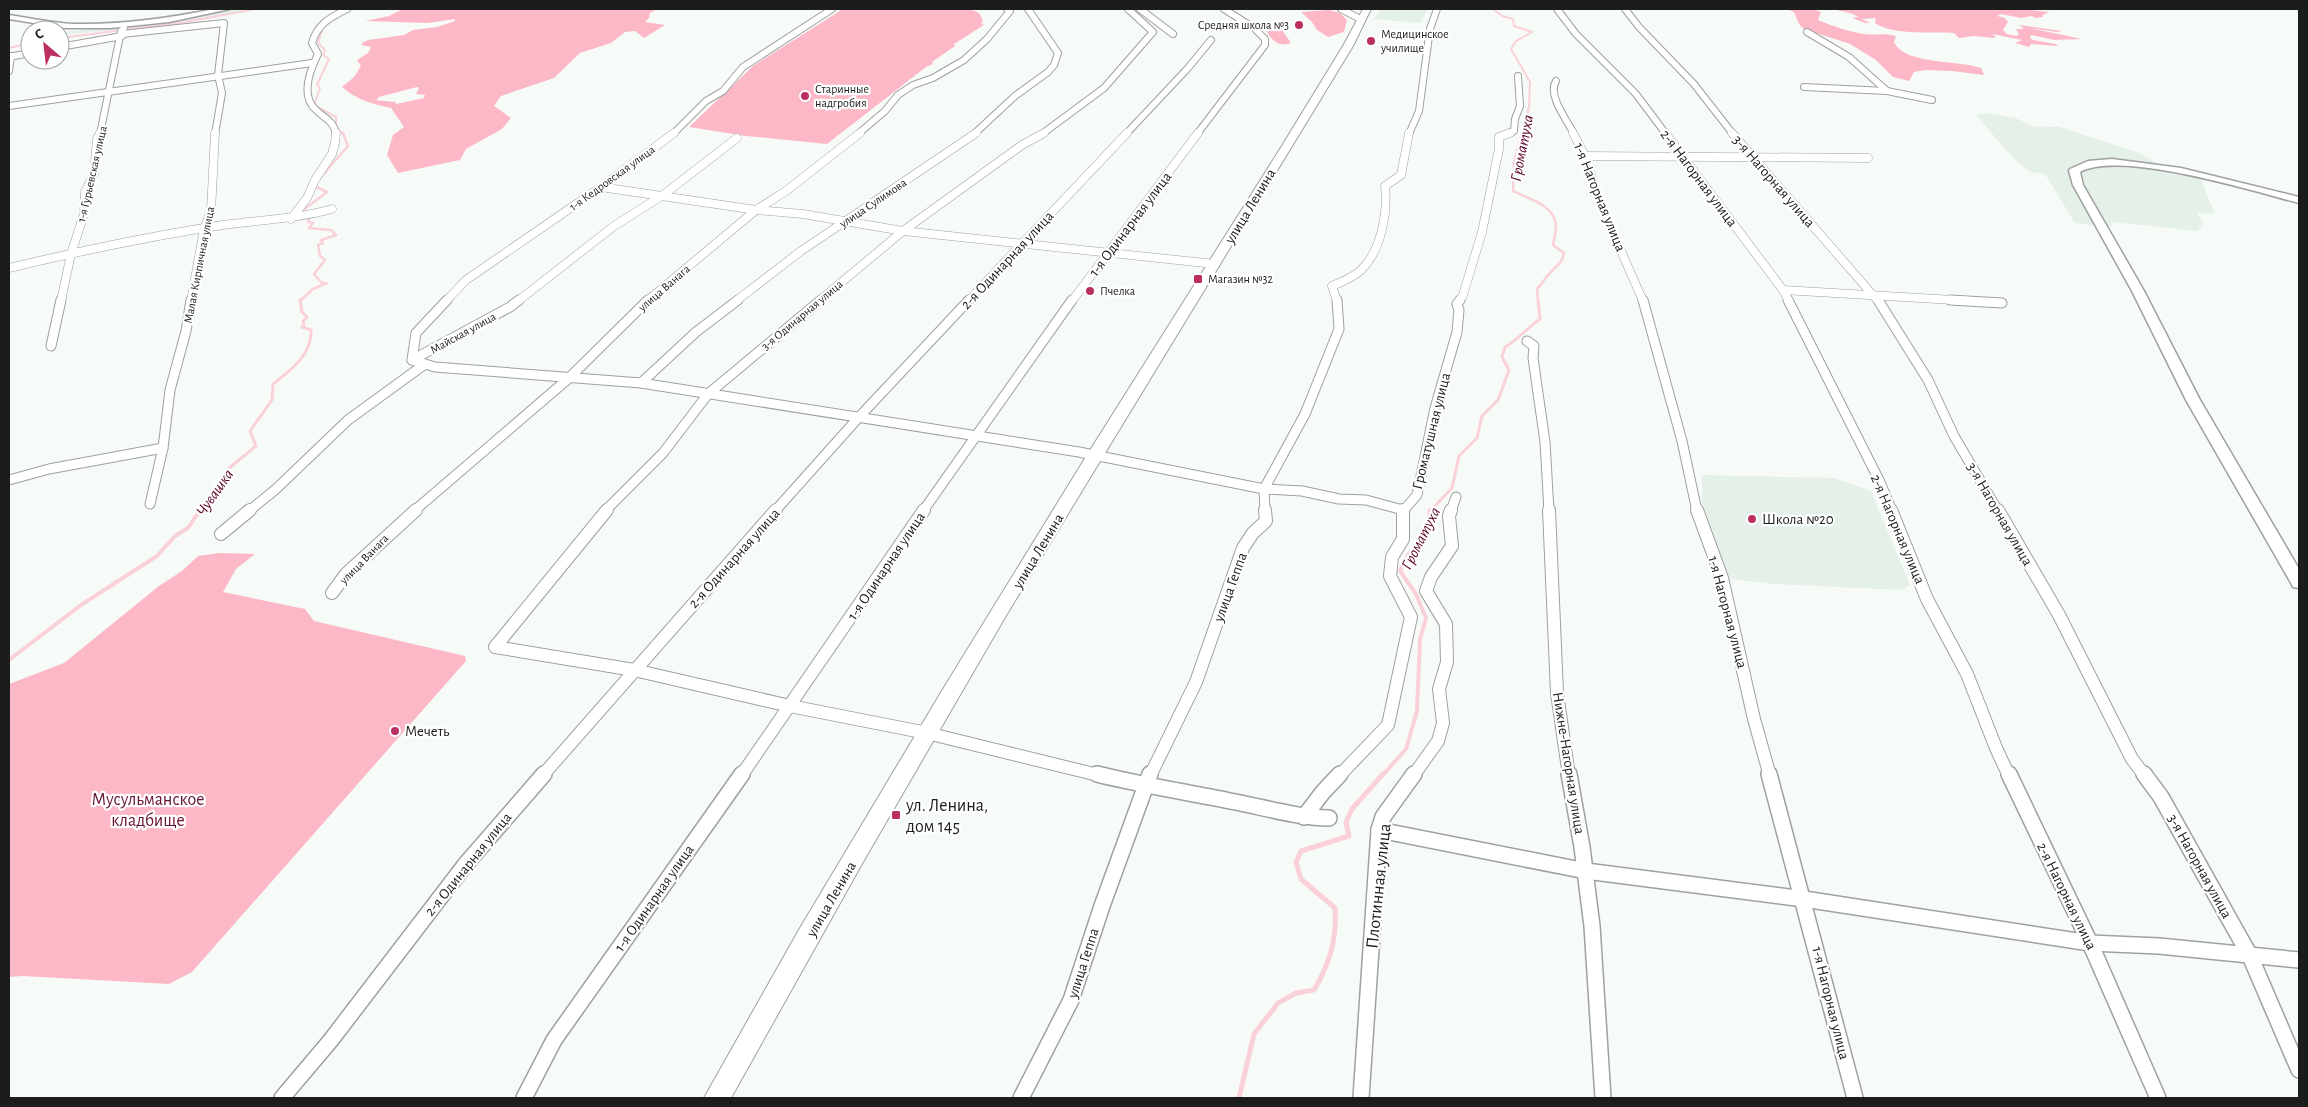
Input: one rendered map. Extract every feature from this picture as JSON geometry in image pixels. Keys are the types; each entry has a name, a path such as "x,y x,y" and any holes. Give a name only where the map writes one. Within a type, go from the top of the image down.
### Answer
{"main road":[{"path":"9,18 123,31 226,9"},
{"name":"улица Ленина","path":"718,1098 927,733 1215,264 1364,14"},
{"path":"2295,198 2202,176 2140,165 2094,162 2083,164 2074,171 2078,185 2138,291 2193,400 2299,583"}],"street":[{"path":"291,220 294,211 310,194 316,178 330,160 336,137 334,127 325,115 313,108 308,98 308,83 312,71 312,63 318,54 312,43 313,35 328,19 347,9"},
{"name":"1-я Кедровская улица","path":"412,360 416,333 466,280 601,187 679,129 706,102 723,91 743,67 832,9"},
{"name":"улица Ванага","path":"332,593 346,574 388,533 569,378 649,299 756,210 786,191 846,144 885,111 898,94 913,85 933,78 964,60 987,39 1010,11 1007,9"},
{"name":"улица Сулимова","path":"641,383 696,332 801,251 977,132 1015,96 1054,65 1058,53 1028,9"},
{"name":"3-я Одинарная улица","path":"634,670 495,647 600,517 663,453 708,394 903,231 1022,145 1034,140 1104,88 1153,32 1128,9"},
{"path":"1140,9 1174,34"},
{"name":"1-я Одинарная улица","path":"524,1098 554,1040 790,706 975,436 1106,253 1265,45 1265,39 1254,28 1224,9"},
{"path":"1341,9 1364,14"},
{"path":"1264,489 1305,414 1339,329 1338,303 1332,286 1349,279 1362,268 1378,240 1387,198 1385,186 1401,174 1410,129 1419,111 1430,30 1437,9"},
{"name":"2-я Нагорная улица","path":"1557,9 1564,22 1636,94 1783,290 1880,482 1927,599 1968,674 1996,748 2090,943 2158,1098"},
{"name":"3-я Нагорная улица","path":"1625,9 1639,27 1694,84 1753,158 1874,294 1928,380 1954,436 2059,615 2132,759 2161,797 2250,956 2299,1070"},
{"name":"Малая Кирпичная улица","path":"123,31 224,23 218,75 222,93 215,128 211,210 204,228 186,331 170,390 163,448 150,504"},
{"path":"70,44 123,31"},
{"name":"1-я Гурьевская улица","path":"51,346 71,254 84,214 85,192 94,174 97,139 102,129 123,31"},
{"path":"1807,32 1849,57 1887,91"},
{"name":"2-я Одинарная улица","path":"282,1098 331,1040 465,865 634,670 859,417 1188,68 1211,40"},
{"path":"9,71 10,56"},
{"path":"9,106 111,90 312,63"},
{"name":"Громатушная улица","path":"1403,510 1417,494 1436,408 1457,332 1459,310 1457,304 1462,295 1482,232 1499,149 1499,137 1514,130 1515,119 1520,106 1518,76"},
{"name":"1-я Нагорная улица","path":"1556,80 1553,86 1554,96 1585,156 1600,203 1637,283 1648,315 1682,441 1695,505 1722,578 1754,719 1804,899 1855,1098"},
{"path":"1804,87 1887,91 1932,100"},
{"name":"Майская улица","path":"412,360 510,307 614,226 663,195 737,138"},
{"path":"1585,156 1868,158"},
{"path":"601,187 756,210 803,214 903,231 1021,245 1215,264"},
{"path":"9,268 204,228 241,222 291,220 332,209"},
{"path":"1783,290 2002,303"},
{"name":"Нижне-Нагорная улица","path":"1527,340 1534,346 1547,456 1557,694 1563,740 1586,871 1603,1098"},
{"name":"Майская улица","path":"412,360 425,364"},
{"path":"425,364 435,367 641,383 1096,455 1264,489 1302,491 1340,499 1366,500 1403,510 1403,540 1392,557 1390,576 1411,617 1388,725 1323,792 1304,818"},
{"name":"Майская улица","path":"221,534 276,489 348,420 425,364"},
{"path":"10,482 49,469 163,448"},
{"name":"улица Геппа","path":"1021,1098 1071,1000 1145,786 1196,682 1243,548 1252,533 1266,521 1264,489"},
{"name":"Плотинная улица","path":"1361,1098 1379,830 1383,817 1438,741 1443,723 1439,689 1446,662 1446,624 1426,591 1431,577 1452,546 1449,516 1456,497"},
{"path":"634,670 790,706 927,733 1145,786 1231,801 1304,818 1329,818"},
{"path":"1379,830 1586,871 1804,899 2090,943 2159,946 2299,960"}],"shaded area":[{"path":"232,9 254,9 213,18 70,34 70,31 136,25"},
{"path":"1381,9 1427,9 1421,23 1374,19"},
{"path":"1986,113 2018,119 2031,126 2059,127 2140,153 2158,164 2200,177 2215,214 2197,213 2204,224 2197,231 2111,222 2112,227 2075,223 2045,174 2030,172 2013,158 1976,115"},
{"path":"1702,475 1834,478 1871,491 1910,585 1901,590 1774,584 1731,579 1718,552 1702,503"}],"green space":[{"path":"403,9 657,9 650,13 649,18 645,22 665,25 644,38 635,31 625,32 611,43 580,53 554,78 501,96 494,106 511,118 502,129 466,149 460,160 398,173 387,155 393,135 404,127 391,108 365,101 342,87 354,77 361,66 357,60 368,53 371,47 362,45 362,43 368,40 404,35 413,30 437,27 455,21 455,19 428,23 365,21 389,16","holes":["419,88 416,94 425,95 424,98 396,104 395,102 376,100 379,97"]},
{"path":"843,9 967,9 979,14 983,22 981,23 984,25 954,44 955,46 932,62 933,64 926,67 827,144 746,136 689,127 753,66"},
{"path":"1786,9 1813,9 1821,12 1818,20 1853,32 1896,36 1894,42 1909,55 1933,61 1981,68 1984,75 1926,70 1914,72 1909,81 1893,77 1876,60 1850,44 1804,29 1799,24 1794,12"},
{"path":"1834,9 2020,9 2049,12 2043,15 2043,17 2035,18 2032,16 2021,18 2001,14 1997,16 2005,18 2008,22 2003,30 2007,34 2017,36 2019,34 2016,29 2024,29 2019,25 2062,31 2030,28 2082,39 2054,40 2031,35 2030,38 2033,40 2058,46 2031,44 2029,47 2015,43 2022,40 1992,34 1996,37 1974,36 1959,38 1954,33 1901,31 1882,27 1875,23 1876,18 1862,19 1870,23 1865,23 1852,18 1858,17 1853,14"},
{"path":"1329,10 1340,13 1347,20 1344,32 1328,37 1317,30 1312,22 1301,12"},
{"path":"1268,25 1280,27 1291,43 1282,44 1275,41 1264,28"},
{"name":"Мусульманское кладбище","path":"219,553 255,554 236,569 223,592 305,609 314,621 465,656 466,661 192,972 169,984 22,976 9,977 9,684 64,663 159,586 182,571 198,556"}],"waterway":[{"path":"70,37 186,22 256,9"},
{"name":"Громатуха","path":"1493,9 1502,16 1513,19 1514,26 1532,32 1516,41 1511,49 1530,82 1529,107 1522,134"},
{"name":"Чувашка","path":"322,30 318,43 325,50 323,55 329,59 317,85 320,88 314,105 336,117 336,127 343,134"},
{"path":"9,48 20,45"},
{"name":"Чувашка","path":"319,179 348,146 343,133"},
{"name":"Громатуха","path":"1522,133 1514,163 1513,191 1538,202 1549,210 1556,224 1553,245 1564,253 1561,262 1537,289 1538,301"},
{"name":"Чувашка","path":"300,301 313,289 327,283 322,283 314,274 325,260 320,256 318,245 323,243 321,240 336,235 331,230 309,228 313,223 308,222 310,216 302,211 327,192 312,185"},
{"name":"Громатуха","path":"1430,511 1452,488 1459,456 1477,438 1482,416 1498,400 1509,370 1502,357 1505,347 1515,341 1540,319 1538,300"},
{"name":"Чувашка","path":"199,511 220,481 230,472 228,469 256,446 250,431 272,400 273,384 299,361 308,347 311,330 302,327 304,325 303,321 307,317 302,312 300,301"},
{"name":"Чувашка","path":"9,660 81,605 157,556 175,536 188,528 200,510"},
{"name":"Громатуха","path":"1382,776 1406,749 1417,711 1420,639 1426,618 1416,594 1400,571 1408,555 1425,535 1430,510"},
{"name":"Громатуха","path":"1239,1098 1254,1034 1278,1003 1296,993 1314,990 1331,950 1335,930 1335,908 1301,879 1296,862 1301,851 1349,836 1346,822 1352,809 1383,774"}],"place":[{"name":"Средняя школа №3","path":"1299,25"},
{"name":"Медицинское училище","path":"1371,41"},
{"name":"Старинные надгробия","path":"805,96"},
{"name":"Магазин №32","path":"1198,279"},
{"name":"Пчелка","path":"1090,291"},
{"name":"Школа №20","path":"1752,519"},
{"name":"Мечеть","path":"395,731"},
{"name":"ул. Ленина, дом 145","path":"896,815"}]}
